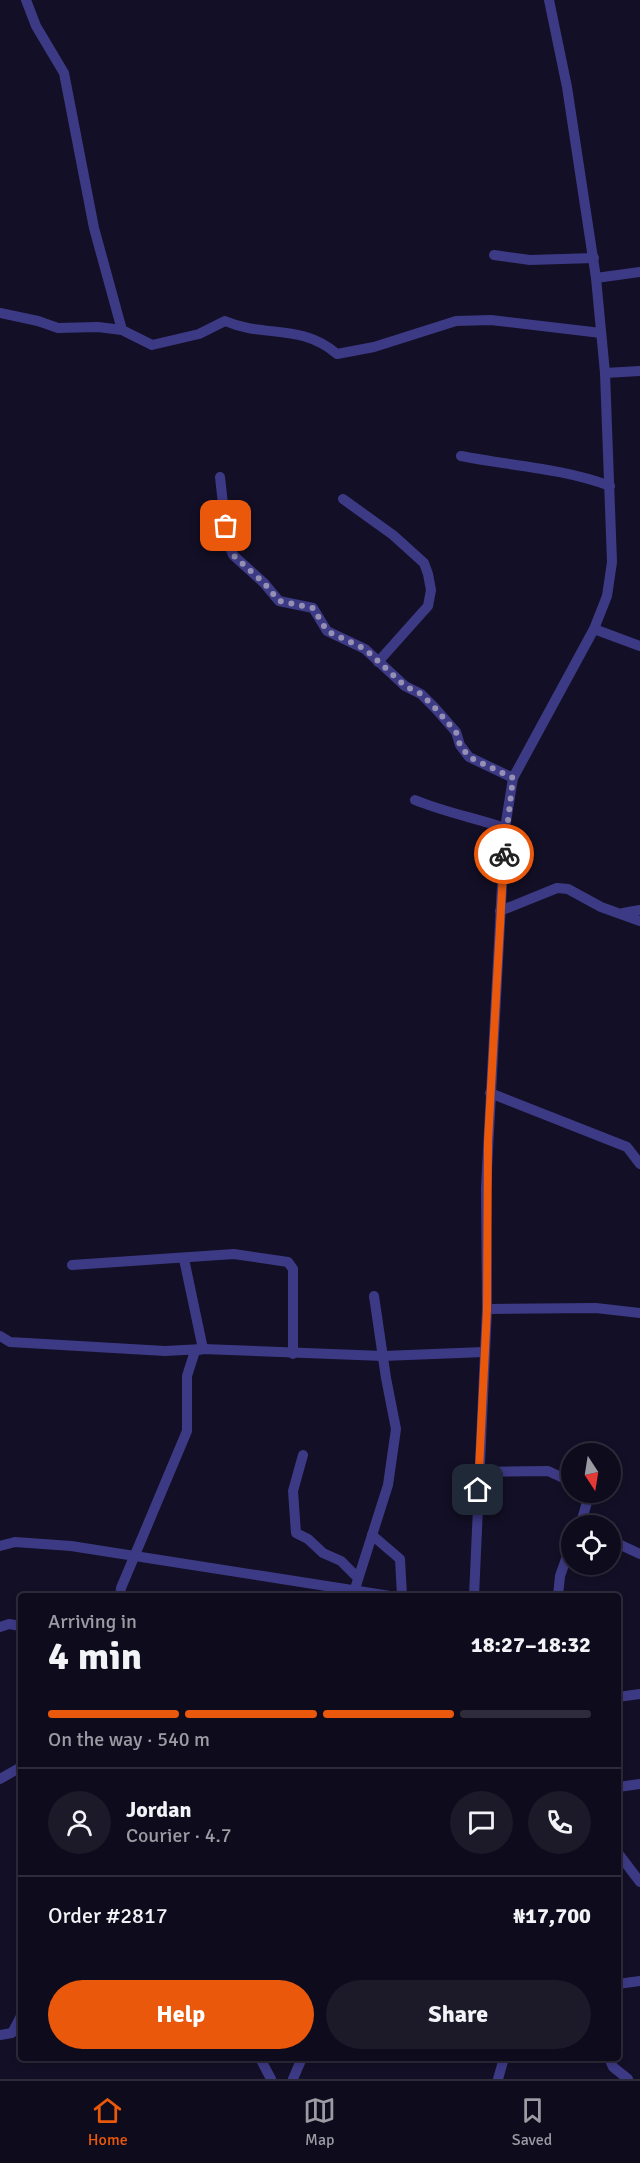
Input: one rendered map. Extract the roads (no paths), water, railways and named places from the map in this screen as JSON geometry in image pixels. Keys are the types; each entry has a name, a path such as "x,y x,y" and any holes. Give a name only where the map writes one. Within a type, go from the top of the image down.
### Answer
{"street":[{"path":"26,0 36,26 64,73 94,228 122,330"},
{"path":"474,1593 487,1309 486,1188 505,828 513,778 594,629 607,596 612,562 605,373 594,258 567,87 549,0"},
{"path":"494,255 530,260 594,258"},
{"path":"596,278 640,272"},
{"path":"0,313 58,328 98,327 122,330 152,345 200,334 225,321 240,327 303,334 326,345 337,354 374,347 456,321 491,320 601,333"},
{"path":"605,373 640,371"},
{"path":"461,456 498,464 537,467 588,477 610,486"},
{"path":"220,477 227,540 233,555 264,583 279,601 313,608 327,631 365,649 435,708 456,732 460,745 469,757 513,778"},
{"path":"343,499 393,535 424,562 428,574 431,590 428,606 378,662"},
{"path":"594,629 640,646"},
{"path":"415,800 437,809 476,818 505,828"},
{"path":"500,911 557,888 568,889 616,914 640,921"},
{"path":"616,914 640,910"},
{"path":"490,1093 627,1147 640,1164"},
{"path":"72,1265 234,1254 288,1262 291,1265 293,1354"},
{"path":"184,1259 203,1349"},
{"path":"354,1592 388,1485 396,1429 374,1296"},
{"path":"487,1309 596,1308 640,1313"},
{"path":"0,1336 10,1342 165,1351 203,1349 384,1356 484,1352"},
{"path":"120,1593 187,1431 187,1376 195,1351 203,1349"},
{"path":"303,1455 293,1491 296,1533 308,1539 322,1553 341,1561 358,1578"},
{"path":"479,1472 549,1471 561,1477"},
{"path":"376,1521 383,1542"},
{"path":"372,1535 383,1542 400,1559 402,1593"},
{"path":"0,1546 15,1542 136,1555 363,1593"},
{"path":"621,1545 640,1554"},
{"path":"558,1593 561,1573"},
{"path":"0,1627 9,1624 18,1626"},
{"path":"621,1697 640,1694"},
{"path":"0,1779 18,1769"},
{"path":"621,1787 640,1784"},
{"path":"621,1857 640,1882"},
{"path":"621,1984 640,1981"},
{"path":"0,2035 12,2033 18,2022"},
{"path":"262,2061 271,2079"},
{"path":"293,2079 301,2061"},
{"path":"498,2079 503,2061"},
{"path":"610,2061 613,2067 628,2079"}]}
